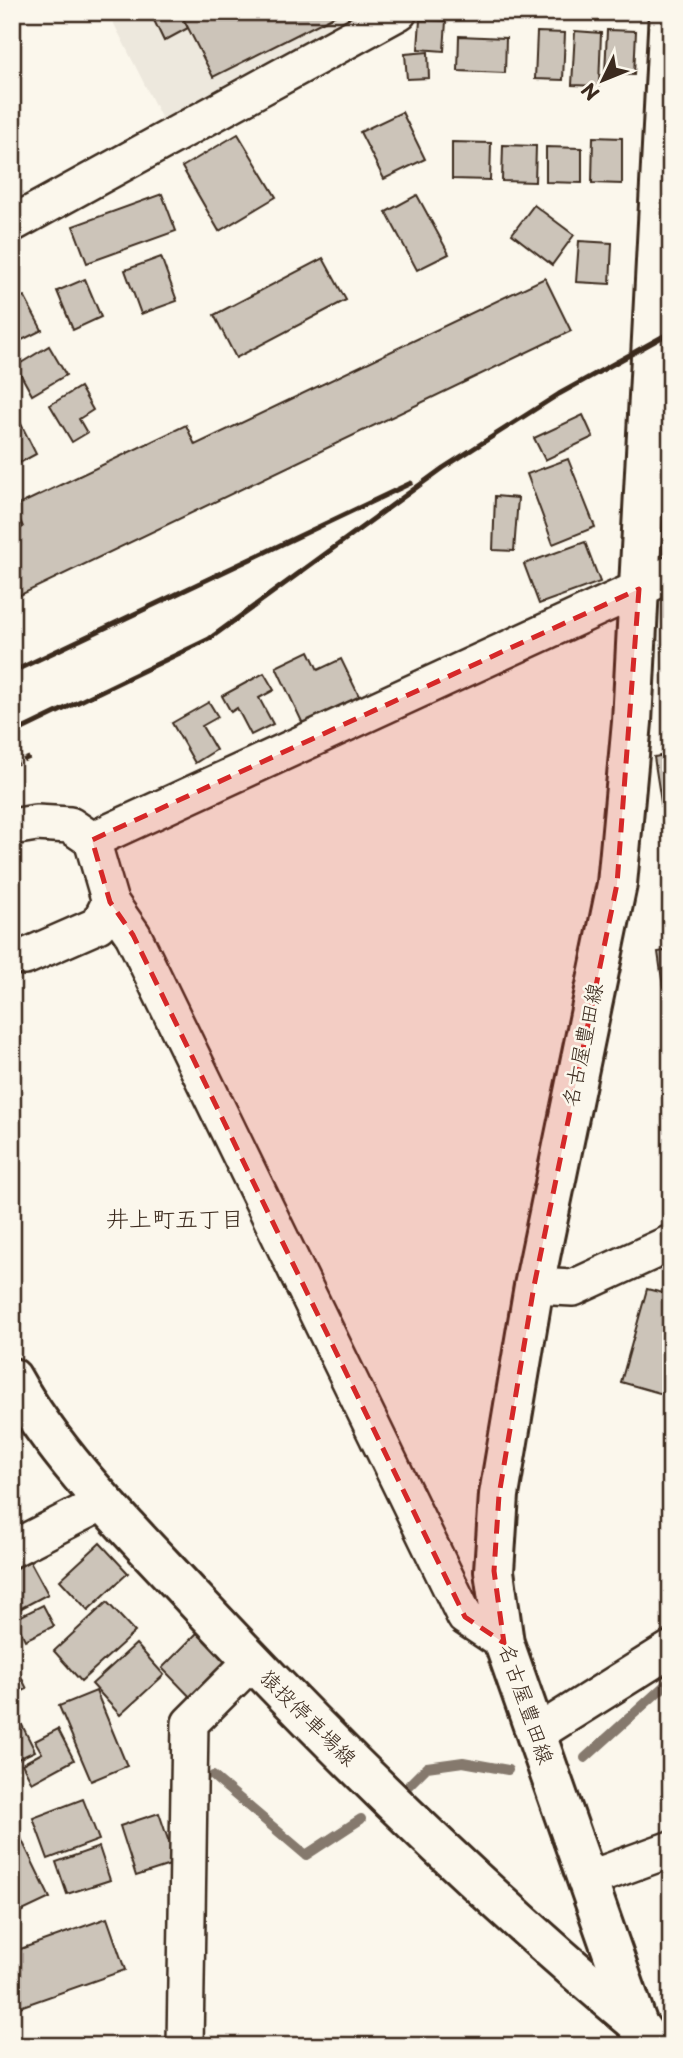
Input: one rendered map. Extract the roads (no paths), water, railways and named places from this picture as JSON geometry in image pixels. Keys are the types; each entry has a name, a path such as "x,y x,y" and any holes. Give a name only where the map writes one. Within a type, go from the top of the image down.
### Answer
{"main road":[{"name":"名古屋豊田線","path":"646,2035 586,1880 504,1643 494,1571 499,1495 534,1286 617,884 632,722 655,581 668,12"},
{"name":"猿投停車場線","path":"12,1378 25,1401 103,1502 252,1661 533,1936 646,2035"}],"street":[{"path":"12,224 399,12"},
{"path":"92,840 655,581"},
{"path":"12,827 36,823 70,825 92,840 110,902 133,935 465,1617 504,1643"},
{"path":"13,955 25,957 98,925 110,902"},
{"path":"534,1286 573,1288 671,1243"},
{"path":"12,1549 103,1502"},
{"path":"536,1734 671,1649"},
{"path":"185,2046 190,1723 252,1661"},
{"path":"586,1880 671,1849"}],"waterway":[{"path":"585,1758 671,1680"},
{"path":"406,1788 427,1767 463,1762 508,1770"},
{"path":"213,1776 306,1855 361,1819"}],"railway":[{"path":"12,734 209,639 443,468 559,394 671,332"},
{"path":"12,672 411,483"}],"district":[{"name":"井上町五丁目","path":"175,1219"}]}
